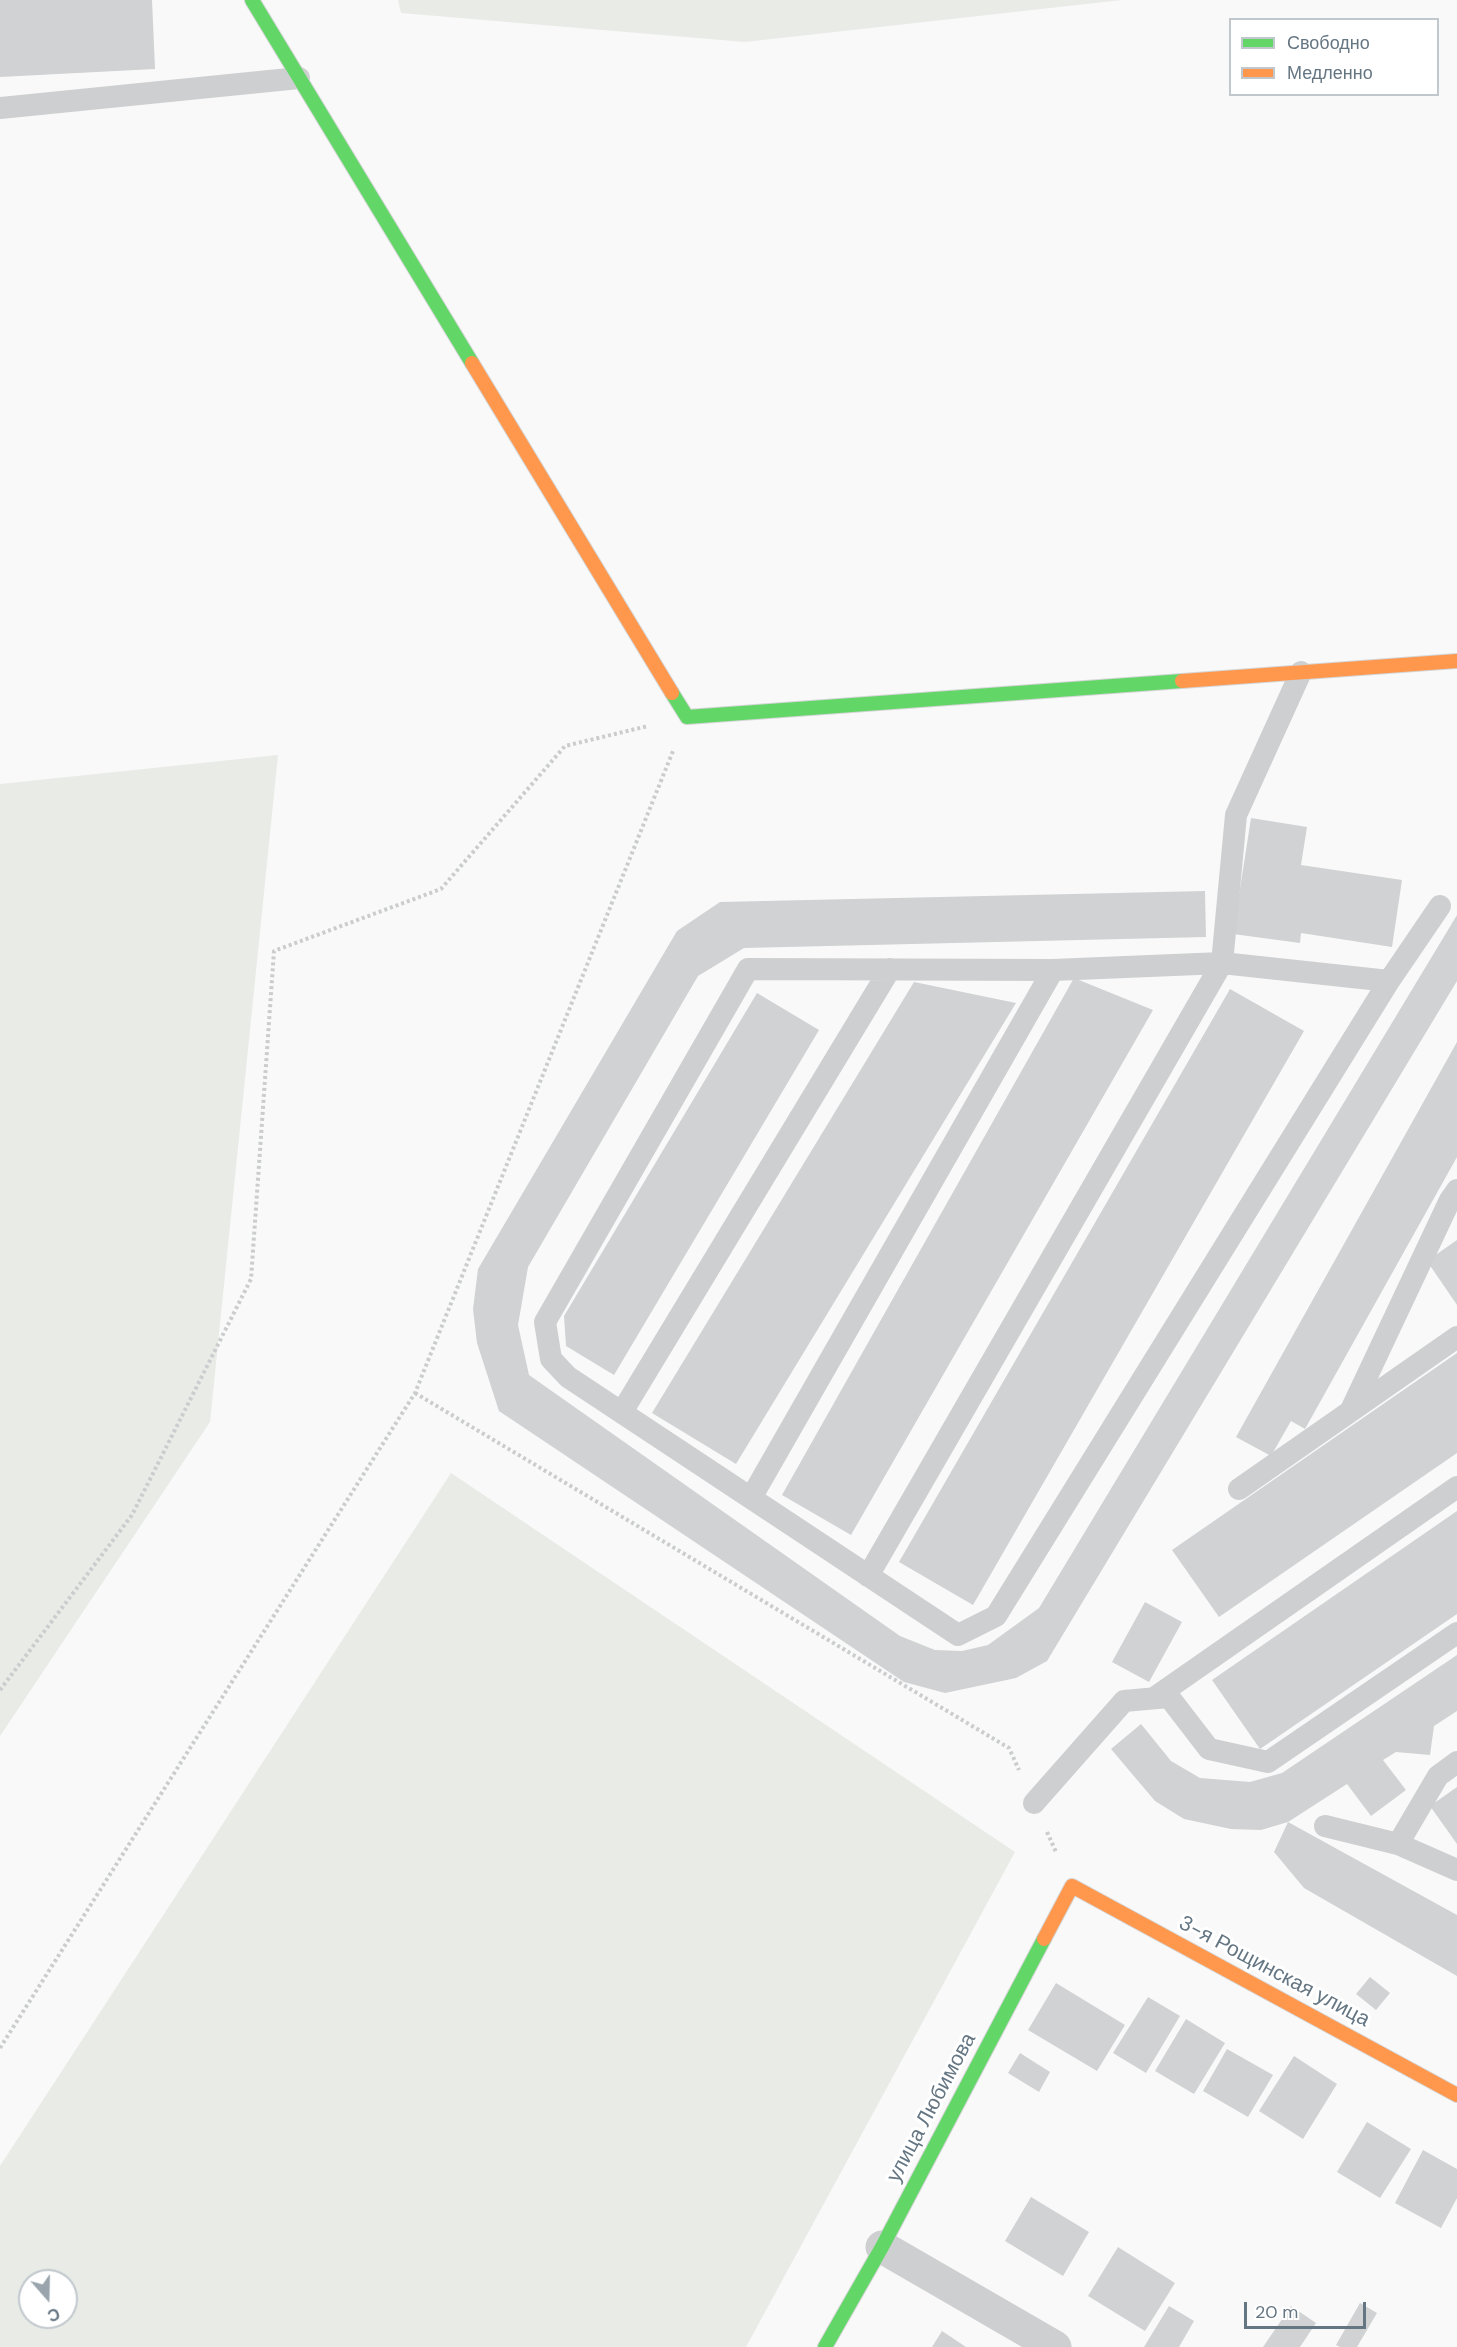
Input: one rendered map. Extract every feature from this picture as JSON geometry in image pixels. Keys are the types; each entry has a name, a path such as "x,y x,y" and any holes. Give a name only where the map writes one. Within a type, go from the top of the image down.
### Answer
{"street":[{"path":"252,0 687,717 1457,661"},
{"name":"3-я Рощинская улица","path":"1072,1886 1457,2094"},
{"name":"улица Любимова","path":"825,2347 882,2247 1072,1886"},
{"path":"882,2247 1055,2347"}],"lane":[{"path":"0,108 299,78"},
{"path":"868,1576 1222,963 1236,815 1301,672"},
{"path":"1389,981 1222,963 1053,970 748,969 545,1322 551,1359 568,1377 958,1635 996,1616 1389,981 1440,906"},
{"path":"622,1412 890,969"},
{"path":"751,1498 1053,970"},
{"path":"1351,1411 1450,1200 1457,1190"},
{"path":"1239,1488 1457,1337"},
{"path":"1154,1698 1457,1487"},
{"path":"1034,1803 1124,1701 1169,1697 1209,1749 1268,1762 1457,1633"},
{"path":"1398,1844 1438,1776 1457,1762"},
{"path":"1325,1826 1398,1844 1457,1870"}],"path":[{"path":"0,2048 415,1393 687,717"},
{"path":"0,1690 132,1515 251,1279 274,951 441,889 565,746 687,717"},
{"path":"415,1393 1009,1748 1072,1886"}],"shaded area":[{"path":"398,0 1122,0 745,42 401,13"},
{"path":"278,755 210,1422 0,1736 0,784"},
{"path":"451,1473 1015,1852 746,2347 0,2347 0,2166"}],"building":[{"path":"0,0 152,0 155,69 0,77"},
{"path":"1251,818 1307,827 1301,865 1402,880 1392,947 1301,933 1300,943 1233,934"},
{"path":"1205,891 1206,937 744,948 698,976 528,1267 518,1325 529,1375 900,1636 935,1650 962,1651 988,1645 1039,1608 1457,915 1457,981 1047,1661 1016,1678 945,1693 904,1682 499,1411 477,1343 473,1309 478,1269 677,931 720,902"},
{"path":"1074,978 1153,1010 851,1535 782,1495"},
{"path":"914,982 1016,1003 736,1464 652,1413"},
{"path":"1230,989 1304,1031 973,1605 899,1562"},
{"path":"757,993 819,1030 614,1375 566,1346 564,1316"},
{"path":"1457,1042 1457,1157 1305,1429 1291,1421 1271,1456 1236,1437"},
{"path":"1457,1240 1457,1305 1427,1261"},
{"path":"1457,1353 1457,1453 1219,1617 1172,1550"},
{"path":"1457,1511 1457,1614 1260,1749 1212,1680"},
{"path":"1145,1602 1182,1622 1149,1682 1112,1662"},
{"path":"1457,1655 1457,1711 1434,1726 1430,1755 1396,1752 1383,1760 1406,1790 1371,1816 1347,1784 1288,1822 1261,1830 1231,1829 1184,1819 1155,1801 1111,1749 1141,1724 1171,1761 1200,1778 1250,1782 1282,1773"},
{"path":"1457,1787 1457,1844 1430,1806"},
{"path":"1288,1822 1457,1915 1457,1976 1304,1888 1274,1852"},
{"path":"1370,1977 1390,1993 1376,2010 1356,1994"},
{"path":"1056,1983 1125,2025 1097,2071 1028,2030"},
{"path":"1148,1997 1180,2016 1146,2073 1113,2053"},
{"path":"1186,2019 1225,2043 1194,2094 1155,2071"},
{"path":"1227,2049 1273,2075 1248,2117 1203,2091"},
{"path":"1020,2053 1050,2072 1039,2092 1008,2073"},
{"path":"1294,2056 1337,2084 1303,2139 1259,2111"},
{"path":"1367,2122 1411,2149 1380,2198 1337,2172"},
{"path":"1423,2150 1457,2169 1457,2198 1441,2228 1395,2203"},
{"path":"1031,2197 1089,2232 1063,2276 1005,2241"},
{"path":"1118,2247 1175,2283 1145,2331 1088,2296"},
{"path":"1360,2303 1377,2313 1357,2347 1336,2345"},
{"path":"1169,2306 1194,2321 1179,2347 1144,2347"},
{"path":"1291,2306 1316,2323 1300,2347 1263,2347"},
{"path":"942,2331 966,2347 932,2347"}],"traffic: fast":[{"path":"252,0 472,363"},
{"path":"672,693 687,717 1182,681"},
{"path":"825,2347 882,2247 1044,1939"}],"traffic: slow":[{"path":"472,363 672,693"},
{"path":"1182,681 1457,661"},
{"path":"1044,1939 1072,1886 1457,2095"}]}
